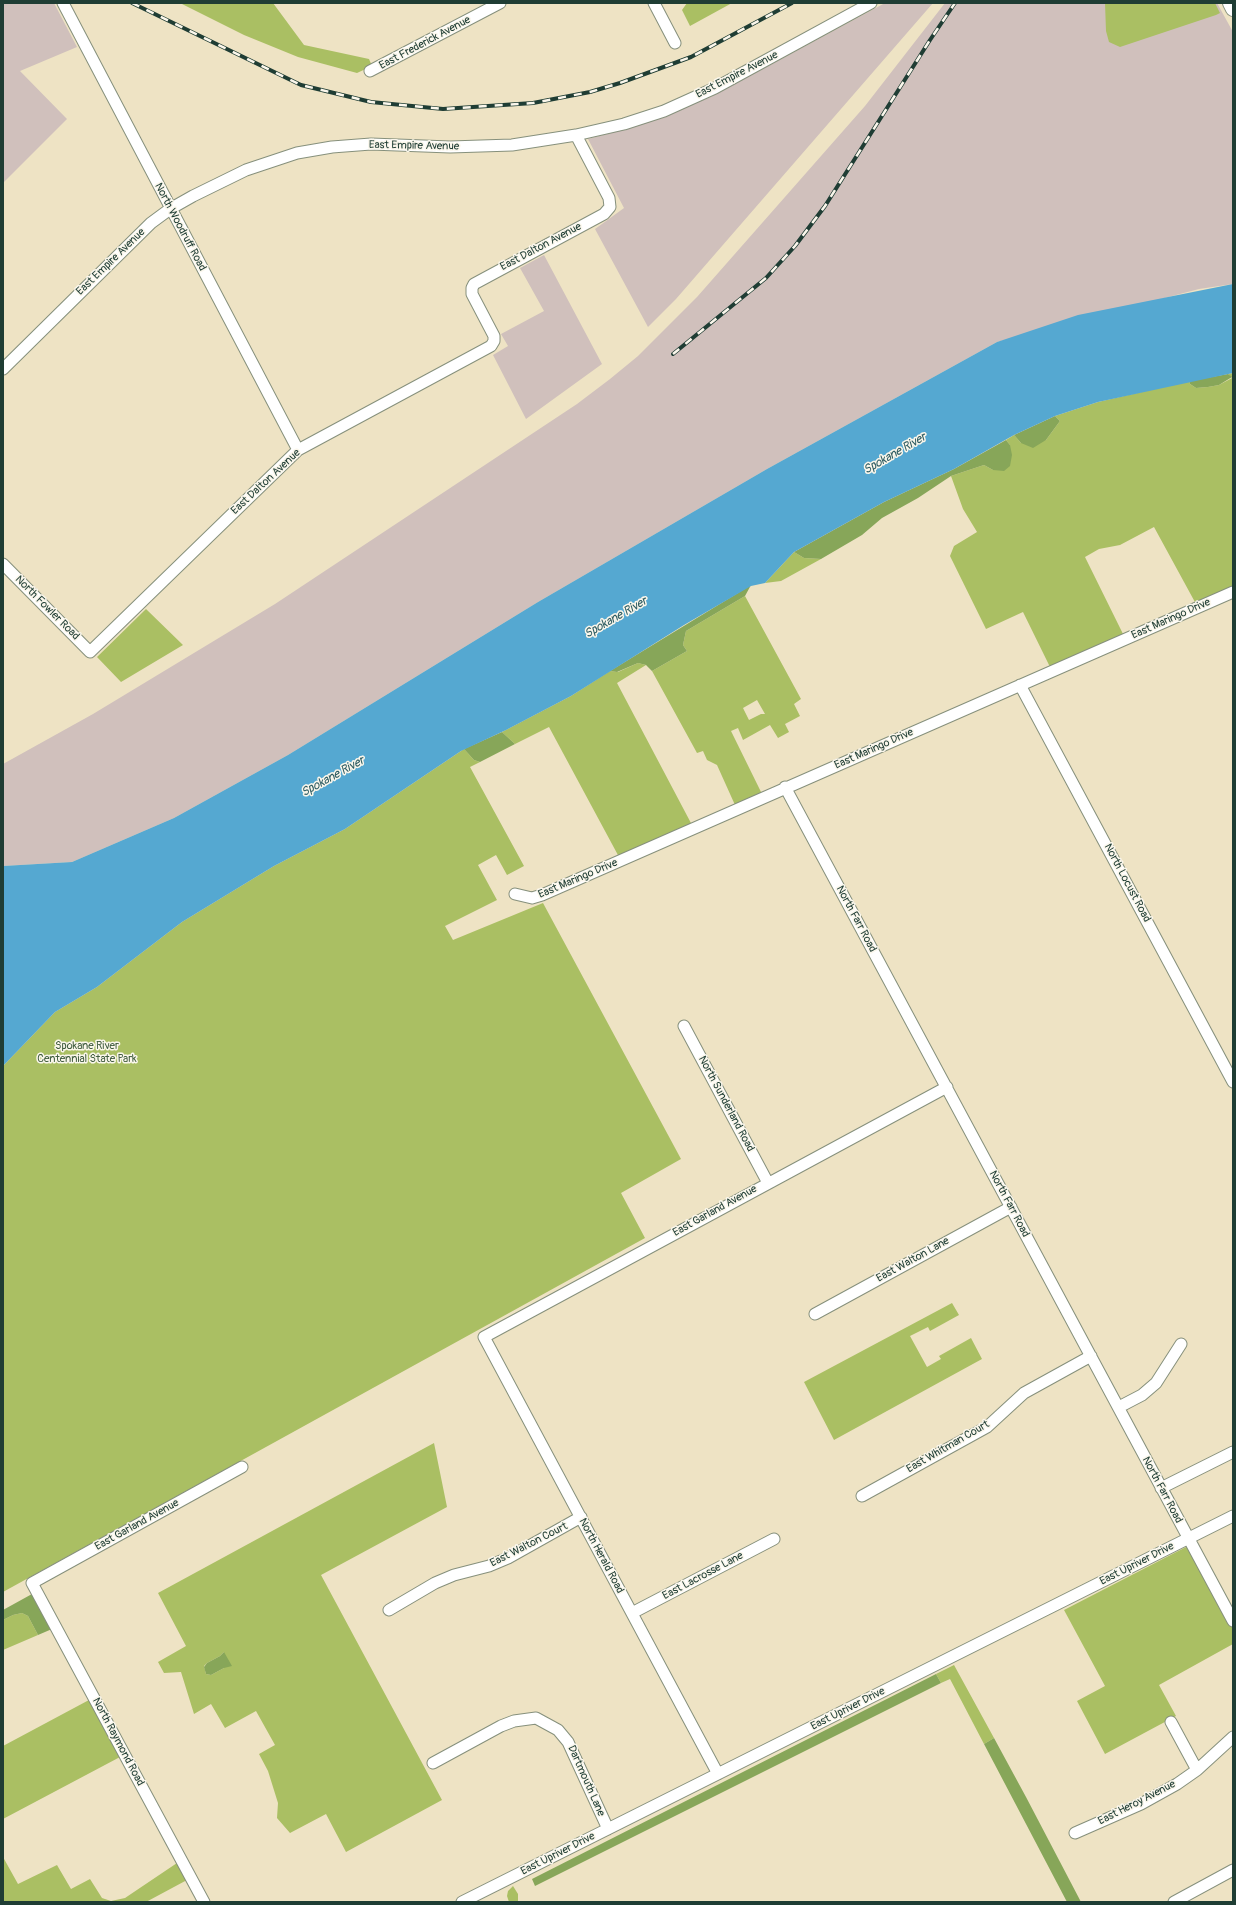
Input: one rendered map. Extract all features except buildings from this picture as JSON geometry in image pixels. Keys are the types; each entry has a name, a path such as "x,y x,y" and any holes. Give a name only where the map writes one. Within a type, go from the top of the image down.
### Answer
{"main road":[{"path":"1230,3 1233,9"}],"street":[{"name":"North Woodruff Road","path":"63,3 112,93 170,209 298,450"},
{"name":"East Frederick Avenue","path":"370,71 500,3"},
{"path":"654,3 675,43"},
{"name":"East Empire Avenue","path":"3,369 141,233 170,209 209,187 246,170 278,159 314,150 371,144 450,147 492,146 535,142 576,135 624,124 689,100 741,74 871,3"},
{"name":"East Dalton Avenue","path":"90,652 298,450 485,350 494,341 493,333 473,296 472,288 479,280 604,214 610,207 609,198 576,135"},
{"name":"North Fowler Road","path":"3,564 90,652"},
{"name":"East Maringo Drive","path":"515,894 532,898 542,895 785,787 1233,592"},
{"name":"North Locust Road","path":"1020,685 1233,1082"},
{"name":"North Farr Road","path":"785,787 1233,1621"},
{"name":"North Sunderland Road","path":"684,1026 768,1183"},
{"name":"East Garland Avenue","path":"484,1337 947,1087"},
{"name":"East Walton Lane","path":"815,1314 1011,1207"},
{"name":"North Herald Road","path":"484,1337 718,1774"},
{"path":"1119,1407 1142,1395 1156,1383 1181,1344"},
{"name":"East Whitman Court","path":"862,1496 986,1427 1024,1393 1091,1356"},
{"path":"1162,1488 1233,1452"},
{"name":"East Garland Avenue","path":"32,1583 242,1468"},
{"name":"East Upriver Drive","path":"462,1902 1233,1516"},
{"name":"East Walton Court","path":"389,1610 435,1583 454,1575 489,1566 508,1558 581,1518"},
{"name":"East Lacrosse Lane","path":"632,1613 774,1539"},
{"name":"North Raymond Road","path":"32,1583 204,1902"},
{"name":"Dartmouth Lane","path":"433,1763 501,1726 519,1720 536,1718 558,1730 568,1742 608,1829"},
{"path":"1171,1722 1197,1770"},
{"name":"East Heroy Avenue","path":"1075,1833 1141,1804 1197,1770 1233,1737"},
{"path":"1174,1902 1233,1870"}],"shaded area":[{"path":"3,3 54,3 77,47 20,71 67,119 3,183"},
{"path":"885,3 933,3 676,299 648,327 595,229 624,208 588,139 637,126 711,97"},
{"path":"945,3 1217,3 1233,32 1233,284 1199,289 997,342 767,469 538,602 288,755 174,818 72,862 3,866 3,764 93,714 275,604 577,404 610,379 638,356 697,297 865,106"},
{"path":"544,255 602,364 526,419 493,355 508,346 501,334 544,311 520,268"}],"green space":[{"path":"180,3 273,3 304,45 369,59 372,66 357,73 298,57 244,35"},
{"path":"687,3 732,3 690,26 682,10"},
{"path":"1105,3 1215,3 1220,13 1120,47 1109,42 1106,31"},
{"path":"1233,373 1233,588 1196,604 1154,527 1120,545 1099,549 1085,557 1124,636 1050,667 1023,612 986,629 950,556 954,546 977,532 963,509 951,476 984,465 993,470 1010,445 1006,440 1014,435 1021,443 1046,440 1060,421 1055,416 1098,402 1189,381 1190,384 1196,388 1219,385 1232,378 1228,374"},
{"path":"1228,374 1232,377 1219,385 1208,387 1196,388 1190,384 1189,381"},
{"path":"1055,416 1060,421 1046,440 1033,448 1021,443 1014,435"},
{"path":"1006,440 1010,445 1012,455 1010,466 1004,471 993,470 984,465 951,476 918,498 882,518 862,535 821,559 804,558 794,552 884,502 954,469"},
{"path":"794,552 804,558 821,559 781,581 765,583"},
{"path":"751,585 745,596 686,631 683,645 687,651 652,671 646,665 638,663 617,672 610,671"},
{"path":"745,596 801,699 794,704 800,716 785,724 789,732 778,738 770,725 743,740 738,728 731,731 762,794 735,805 717,765 707,760 703,751 697,753 652,671 687,651 683,645 686,631","holes":["757,700 765,714 761,714 749,720 743,708"]},
{"path":"146,609 183,645 121,682 97,657"},
{"path":"638,663 646,665 617,683 692,825 619,857 549,727 515,744 502,732 571,696 610,671 618,672"},
{"path":"502,732 515,744 480,762 474,760 464,749"},
{"name":"Spokane River Centennial State Park","path":"464,749 474,760 480,762 470,767 524,866 507,875 496,855 478,865 497,900 445,926 453,940 543,903 681,1159 621,1193 645,1238 3,1592 3,1066 55,1012 97,987 182,922 274,866 345,829"},
{"path":"952,1303 959,1315 930,1331 928,1327 910,1336 927,1367 941,1359 939,1356 971,1338 982,1359 834,1440 804,1382"},
{"path":"434,1443 447,1507 321,1575 442,1800 346,1852 326,1814 290,1833 277,1818 278,1803 268,1771 259,1754 275,1745 256,1711 225,1728 211,1704 194,1714 181,1672 164,1673 158,1662 186,1646 158,1593","holes":["224,1652 224,1668 211,1675 206,1674 204,1666"]},
{"path":"1188,1546 1233,1629 1233,1644 1159,1685 1176,1716 1105,1754 1077,1701 1105,1686 1064,1610"},
{"path":"32,1594 52,1629 38,1635 28,1616 22,1613 13,1615 3,1620 3,1610"},
{"path":"22,1613 28,1616 38,1635 3,1650 3,1620 13,1615"},
{"path":"224,1652 232,1666 224,1668 211,1675 206,1674 204,1667 207,1663"},
{"path":"954,1665 994,1738 984,1744 950,1679 941,1683 936,1674"},
{"path":"936,1674 941,1683 535,1886 532,1879"},
{"path":"89,1700 120,1757 3,1819 3,1746"},
{"path":"994,1738 1081,1902 1067,1902 984,1744"},
{"path":"3,1857 18,1884 57,1865 71,1889 90,1879 102,1898 111,1901 125,1898 177,1863 187,1880 146,1902 3,1902"},
{"path":"513,1886 518,1894 518,1902 509,1902 507,1896 508,1891"}],"water":[{"name":"Spokane River","path":"1233,284 1233,373 1098,402 1055,416 1014,435 954,469 884,502 794,552 765,583 751,586 684,625 571,696 506,730 461,751 345,829 274,866 182,922 97,987 55,1012 3,1066 3,866 72,862 174,818 288,755 538,602 767,469 997,342 1078,315"}],"railway":[{"path":"132,3 301,85 371,102 443,109 533,103 590,92 620,83 691,57 792,3"},
{"path":"673,354 766,278 795,246 825,206 955,3"}]}
